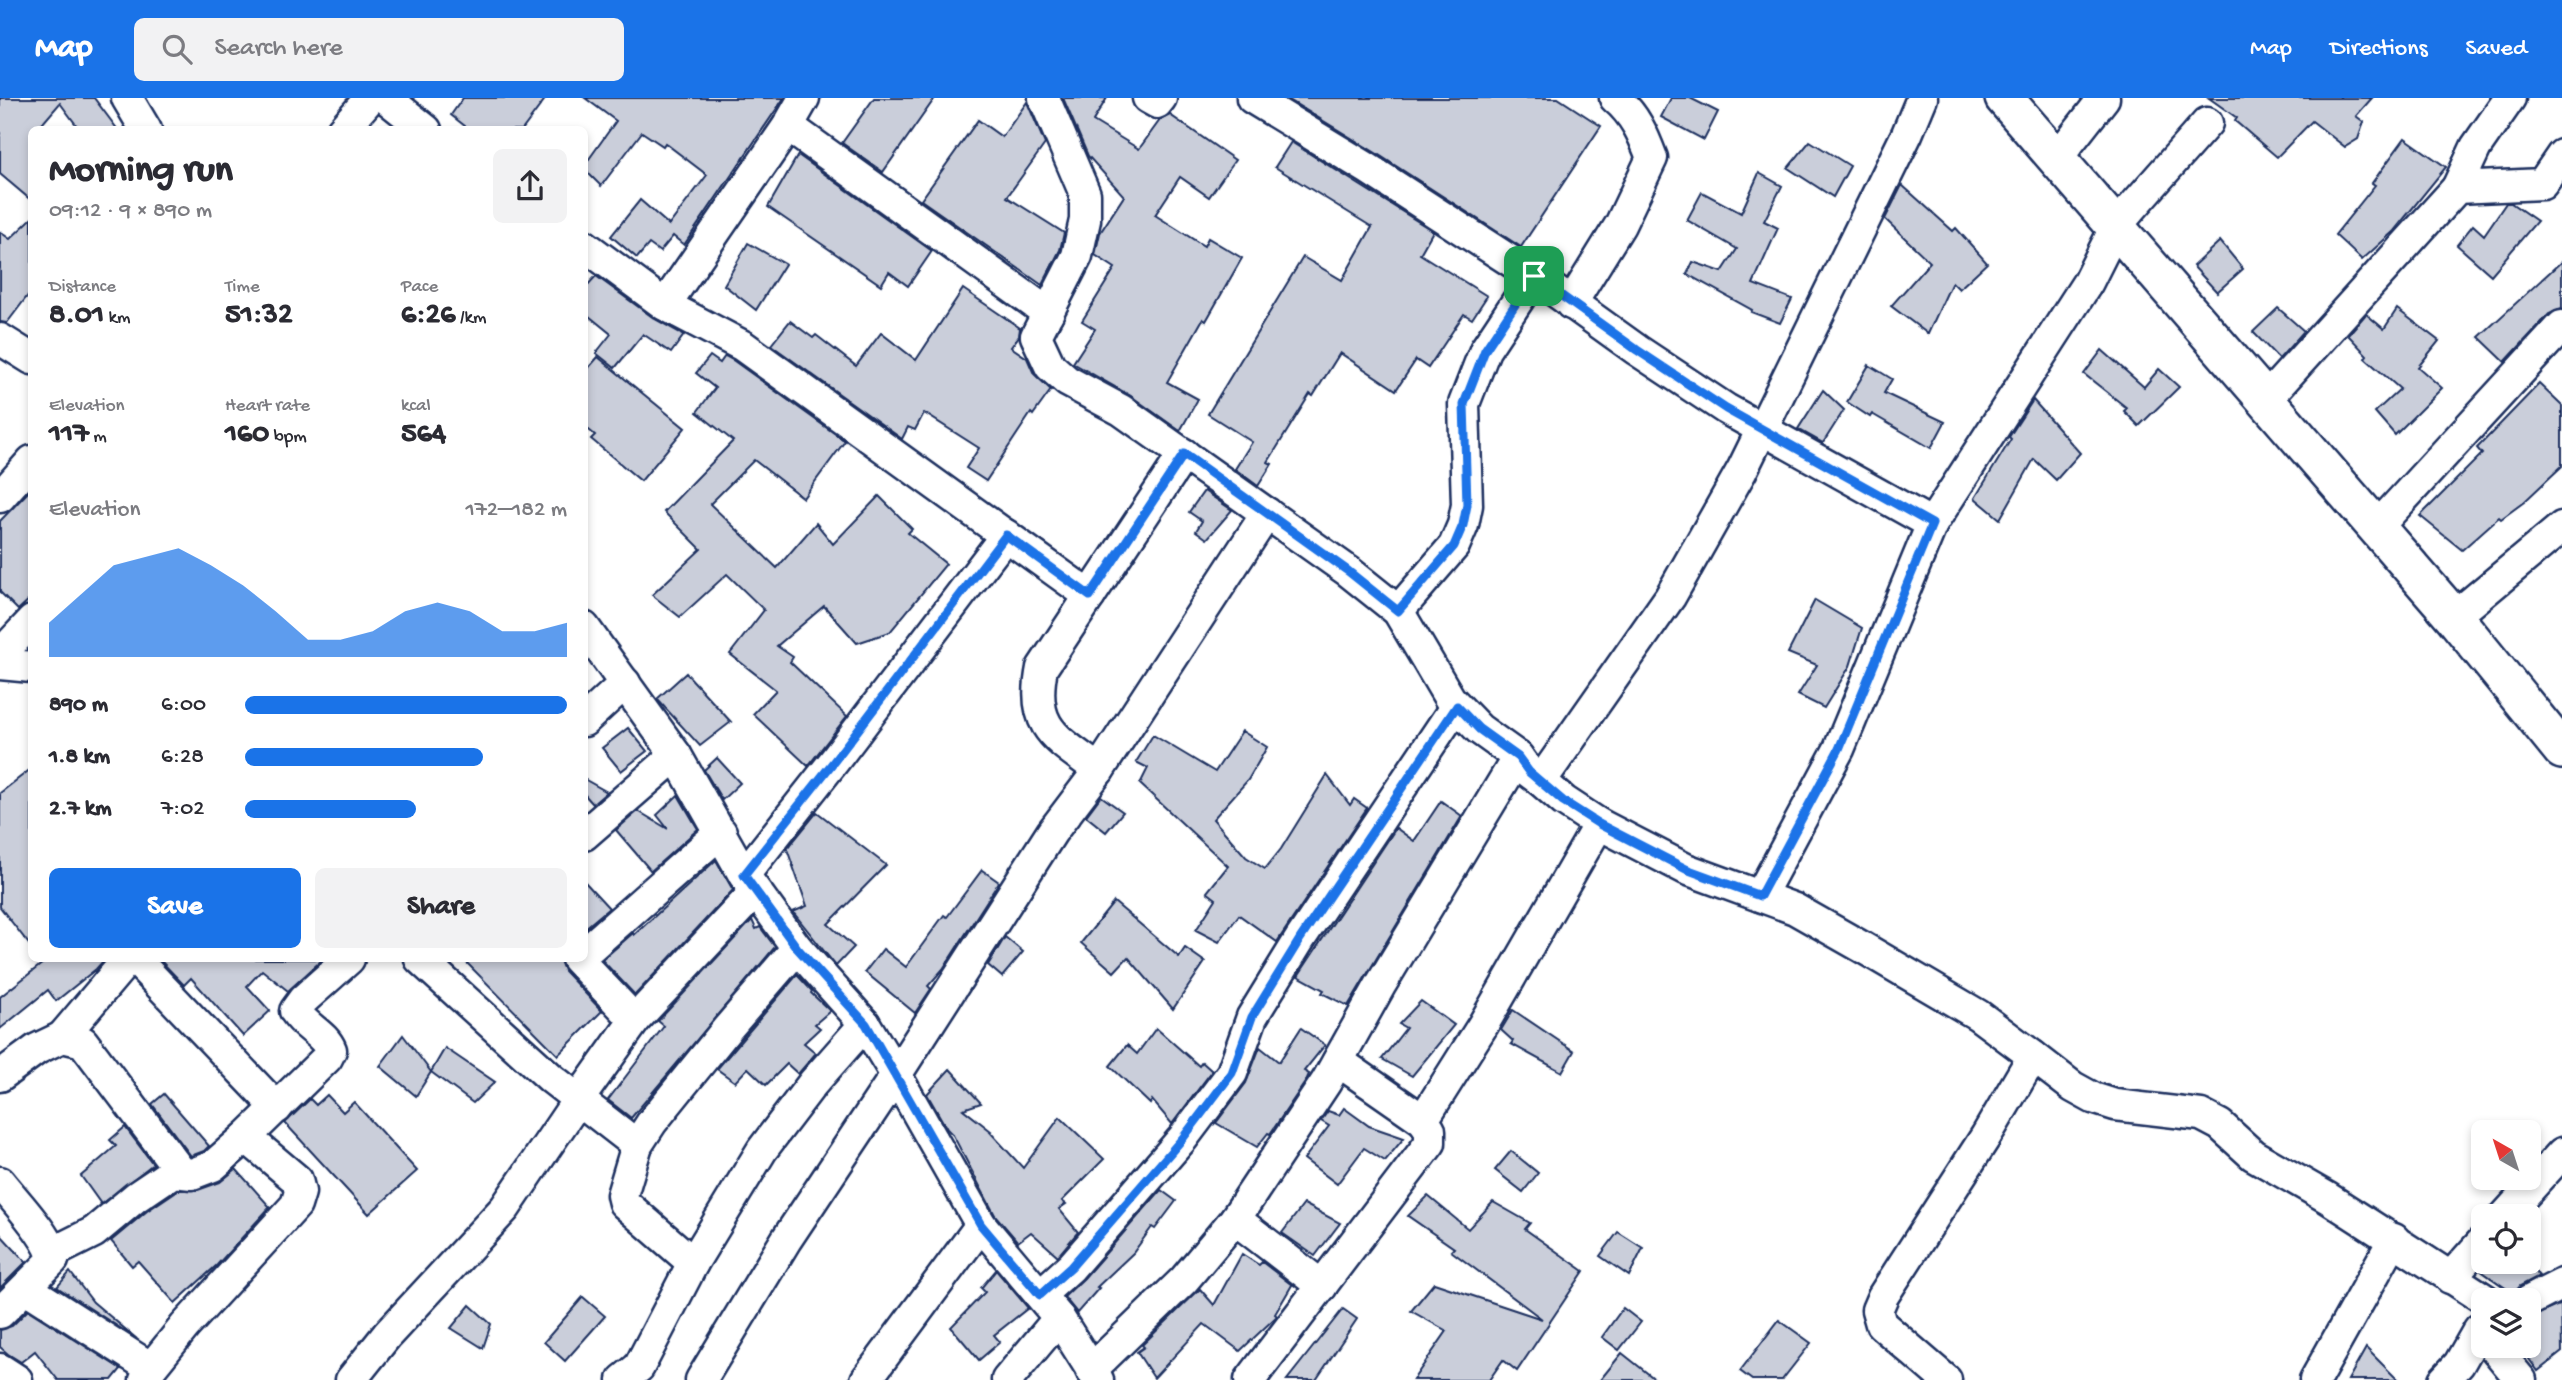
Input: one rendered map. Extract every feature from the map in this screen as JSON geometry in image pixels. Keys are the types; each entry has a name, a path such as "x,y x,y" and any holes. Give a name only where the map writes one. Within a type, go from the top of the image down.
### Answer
{"street":[{"path":"127,98 144,126"},
{"path":"346,126 370,98"},
{"path":"386,98 421,126"},
{"path":"665,305 788,126 804,98"},
{"path":"1045,98 1085,194 1085,219 1077,256 1036,335 1050,366 1067,381 1121,410 1348,571 1398,611 1416,644 1457,706 1479,729 1518,757 1529,772 1563,801 1599,824 1686,869 1795,909 1947,996 2006,1034 2073,1087 2093,1098 2115,1105 2201,1115 2220,1125 2253,1155 2394,1239 2451,1278 2471,1307"},
{"path":"1148,98 1157,103 1161,98"},
{"path":"1252,98 1367,167 1534,276 1675,377 1760,430 1932,524"},
{"path":"1571,304 1620,225 1651,158 1642,131 1628,109 1615,98"},
{"path":"1541,781 1670,597 1742,470 1907,134 1922,98"},
{"path":"2004,98 2377,527 2562,750"},
{"path":"2057,158 2104,98"},
{"path":"2266,399 2457,188 2476,147 2510,98"},
{"path":"1760,896 1839,749 1932,524 2088,282 2116,226 2207,123"},
{"path":"788,126 1048,313"},
{"path":"2457,188 2542,184 2562,155"},
{"path":"588,248 665,305 743,346 1090,596"},
{"path":"1398,611 1454,546 1463,525 1467,505 1464,404 1485,350 1534,276"},
{"path":"2377,527 2562,327"},
{"path":"0,339 28,356"},
{"path":"1099,770 1056,738 1040,713 1038,692 1042,668 1184,454"},
{"path":"0,498 28,466"},
{"path":"701,1380 786,1240 1052,832 1099,770 1268,513"},
{"path":"2454,617 2562,527"},
{"path":"351,1380 412,1307 505,1208 635,1020 749,884 843,749 1006,535"},
{"path":"0,656 28,625"},
{"path":"588,632 676,755 749,884 797,948 866,1024 981,1225 1059,1318 1094,1375 1184,1280 1235,1219 1338,1061 1518,757"},
{"path":"0,664 28,667"},
{"path":"588,717 625,683"},
{"path":"1040,1295 1071,1267 1183,1138 1232,1073 1258,1006 1457,706"},
{"path":"588,832 676,755"},
{"path":"1423,1120 1483,1026 1599,824"},
{"path":"588,949 721,832"},
{"path":"693,1263 624,1203 622,1195 636,1145 695,1068 797,948"},
{"path":"0,1076 37,1049 62,1037 125,962"},
{"path":"138,962 276,1108"},
{"path":"52,1253 94,1233 136,1197 173,1172 192,1174 213,1166 327,1058 331,1050 327,1040 304,1024 295,1011 303,1000 346,962"},
{"path":"429,962 578,1100 636,1145"},
{"path":"580,962 635,1020"},
{"path":"623,1380 639,1367 693,1263 762,1150 813,1083 866,1024"},
{"path":"62,1037 83,1042 181,1172"},
{"path":"1946,1380 1881,1324 1877,1310 1883,1296 1986,1136 2033,1056"},
{"path":"1250,1380 1430,1143 1430,1130 1423,1120 1338,1061"},
{"path":"26,1288 148,1374 185,1326 296,1205 300,1192 297,1180 246,1137"},
{"path":"2516,1204 2562,1153"},
{"path":"0,1182 52,1253 53,1260 0,1313"},
{"path":"1235,1219 1322,1286"},
{"path":"866,1380 981,1225"},
{"path":"2315,1380 2394,1239"},
{"path":"2451,1278 2471,1255"},
{"path":"2541,1295 2562,1284"},
{"path":"1007,1380 1059,1318"},
{"path":"2444,1380 2471,1347"},
{"path":"2506,1358 2521,1380"},
{"path":"0,1369 18,1380"}],"building":[{"path":"0,98 94,98 115,126 77,126 60,103 40,126 28,126 28,198 0,174"},
{"path":"463,98 546,98 525,126 465,126 451,115"},
{"path":"585,98 784,98 684,245 673,236 660,252 649,244 637,258 611,236 640,200 669,225 707,175 665,143 663,146 642,132 601,186 588,173 588,160 616,121"},
{"path":"874,98 935,98 883,172 842,143"},
{"path":"1063,98 1107,98 1093,121 1139,149 1160,120 1170,115 1235,160 1209,197 1180,177 1155,215 1204,246 1208,238 1242,258 1167,382 1198,399 1180,431 1131,396 1073,363 1095,329 1082,321 1115,268 1095,255 1100,233 1124,196 1088,156"},
{"path":"1286,98 1558,98 1601,126 1521,247"},
{"path":"1671,98 1690,98 1718,112 1704,140 1661,117"},
{"path":"2209,98 2372,98 2356,116 2364,122 2358,139 2345,147 2312,121 2277,157 2235,121 2237,118"},
{"path":"1027,102 1045,144 1007,197 1064,233 1060,250 1042,285 921,200 978,120 1002,137"},
{"path":"2405,138 2446,167 2394,231 2362,260 2335,235 2375,185 2372,183"},
{"path":"1810,141 1850,166 1833,197 1788,168"},
{"path":"1291,142 1433,231 1420,254 1487,296 1472,319 1464,314 1428,368 1416,360 1396,390 1340,353 1313,396 1310,394 1268,462 1272,464 1258,486 1235,469 1252,442 1208,414 1303,257 1342,280 1372,227 1275,167"},
{"path":"798,155 932,251 908,286 889,272 881,285 768,207"},
{"path":"1759,173 1782,186 1764,221 1778,228 1753,284 1792,299 1780,323 1751,312 1752,310 1687,274 1693,262 1722,272 1737,249 1687,220 1702,192 1741,213"},
{"path":"1902,185 1953,231 1956,228 1987,263 1959,289 1952,282 1928,334 1891,306 1930,262 1885,219"},
{"path":"2506,203 2511,203 2537,221 2491,275 2457,245 2473,225 2484,235"},
{"path":"28,222 28,295 7,323 0,322 0,232 10,239"},
{"path":"2220,241 2243,269 2217,292 2193,266"},
{"path":"748,243 785,264 756,310 724,285"},
{"path":"2562,261 2562,309 2549,314 2505,362 2479,337"},
{"path":"596,276 655,319 684,335 671,353 643,334 615,368 596,353 611,334 588,315 588,285"},
{"path":"963,289 1020,328 1019,336 1011,347 1027,358 1034,374 1051,390 1033,415 1031,413 986,481 966,468 979,448 924,413 915,430 908,427 902,439 771,345 790,321 813,338 816,335 856,366 881,333 916,360"},
{"path":"2278,308 2304,331 2279,359 2253,332"},
{"path":"2397,309 2439,341 2418,367 2442,388 2395,435 2375,412 2400,389 2365,358 2367,355 2348,335 2366,314 2384,329"},
{"path":"2102,350 2144,387 2159,369 2179,387 2139,426 2124,411 2127,408 2084,374"},
{"path":"710,356 720,363 725,356 734,361 845,441 803,498 754,460 710,504 777,568 816,523 833,544 879,496 912,529 908,533 946,564 890,632 857,643 824,606 777,646 793,657 790,662 847,716 808,766 753,714 776,690 730,654 764,610 727,574 680,617 652,595 701,549 664,512 733,441 697,412 715,388 696,373"},
{"path":"598,357 685,428 641,481 591,439 595,435 588,429 588,368"},
{"path":"1869,365 1892,379 1884,393 1945,422 1931,448 1872,414 1870,417 1847,402"},
{"path":"2539,384 2562,406 2562,466 2524,502 2501,519 2499,517 2462,550 2420,516 2482,454 2477,448"},
{"path":"1823,390 1844,410 1823,443 1798,429"},
{"path":"2033,400 2080,453 2056,480 2034,459 2000,519 1975,498"},
{"path":"1204,491 1232,510 1207,539 1196,531 1202,521 1189,512"},
{"path":"28,492 28,601 18,610 0,592 0,521"},
{"path":"1815,600 1862,628 1850,666 1824,708 1798,695 1817,665 1788,653"},
{"path":"686,673 731,722 700,746 657,699"},
{"path":"628,728 647,751 621,771 602,748"},
{"path":"1242,731 1267,747 1248,780 1213,819 1246,857 1265,869 1281,849 1327,775 1350,805 1354,799 1367,808 1277,942 1239,915 1219,942 1196,930 1216,899 1207,892 1228,866 1140,784 1148,768 1136,762 1153,735 1215,772"},
{"path":"717,758 740,783 722,800 704,770"},
{"path":"28,771 28,943 0,907 0,793"},
{"path":"588,781 607,792 593,804 588,798"},
{"path":"678,795 698,829 651,871 616,830 638,811 668,829 657,815"},
{"path":"1101,796 1123,812 1106,832 1086,816"},
{"path":"1441,801 1462,816 1348,1006 1322,993 1324,990 1298,976 1396,828 1414,841"},
{"path":"817,812 886,865 828,924 854,947 836,966 793,912 807,906 787,849"},
{"path":"716,860 733,890 635,995 602,960 633,933 634,935"},
{"path":"982,870 999,882 943,969 928,986 931,989 915,1013 865,972 883,949 906,967 944,915 947,917"},
{"path":"588,885 609,908 588,926"},
{"path":"1114,902 1179,957 1185,948 1205,962 1173,1009 1128,957 1114,972 1081,943"},
{"path":"752,920 756,929 760,927 775,947 631,1118 608,1100 664,1026 658,1021"},
{"path":"1005,937 1023,952 1002,977 988,965"},
{"path":"44,962 102,962 56,1001 48,990 0,1029 0,997"},
{"path":"162,962 320,962 288,991 262,970 247,986 270,1011 243,1036 191,978 184,985"},
{"path":"466,962 561,962 564,971 602,1011 558,1055"},
{"path":"797,975 830,1011 815,1024 820,1028 804,1043 816,1053 798,1074 787,1064 766,1085 748,1068 735,1082 717,1069"},
{"path":"1421,1001 1454,1025 1412,1076 1382,1059 1406,1028 1399,1024"},
{"path":"1513,1010 1574,1051 1562,1072 1511,1044 1513,1041 1501,1030"},
{"path":"1156,1028 1199,1066 1202,1062 1212,1071 1172,1124 1152,1100 1150,1104 1110,1066 1127,1045 1137,1054"},
{"path":"1301,1028 1325,1045 1304,1071 1309,1074 1306,1081 1270,1134 1268,1133 1257,1147 1216,1123 1246,1083 1260,1047 1279,1062"},
{"path":"403,1035 431,1072 416,1096 380,1066"},
{"path":"445,1048 495,1082 473,1103 431,1072"},
{"path":"950,1069 981,1103 963,1109 991,1131 1023,1168 1060,1117 1104,1159 1062,1201 1066,1204 1059,1209 1078,1232 1058,1256 1031,1232 1018,1242 995,1215 953,1135 927,1094"},
{"path":"164,1094 209,1146 204,1151 191,1156 152,1104"},
{"path":"327,1095 343,1112 354,1102 417,1171 369,1214 285,1123 310,1099 316,1105"},
{"path":"1344,1108 1369,1126 1404,1138 1385,1161 1364,1148 1337,1184 1304,1159 1329,1126 1321,1121 1328,1111 1339,1115"},
{"path":"125,1127 153,1164 101,1204 81,1176 116,1146 110,1140"},
{"path":"1511,1151 1538,1173 1523,1192 1495,1170"},
{"path":"236,1169 270,1207 217,1265 175,1303 138,1261 132,1266 111,1241 178,1190 198,1190 220,1182"},
{"path":"1161,1190 1176,1201 1155,1229 1152,1227 1133,1253 1097,1287 1099,1288 1077,1313 1064,1297"},
{"path":"1428,1196 1468,1229 1493,1202 1530,1223 1525,1229 1584,1271 1517,1371 1503,1360 1489,1380 1413,1380 1447,1331 1411,1311 1434,1283 1542,1319 1451,1251 1454,1248 1408,1216"},
{"path":"1304,1204 1340,1223 1315,1256 1282,1233"},
{"path":"1618,1232 1643,1248 1629,1276 1600,1256"},
{"path":"0,1234 26,1262 0,1288"},
{"path":"1242,1254 1259,1265 1262,1262 1292,1285 1275,1314 1277,1316 1240,1351 1204,1324 1154,1378 1137,1352 1200,1289 1214,1305"},
{"path":"996,1270 1028,1308 994,1335 1000,1342 979,1360 951,1327 985,1292 981,1288"},
{"path":"70,1272 93,1302 137,1339 57,1287"},
{"path":"2486,1274 2539,1276 2518,1288 2506,1288"},
{"path":"583,1297 605,1316 565,1361 544,1342"},
{"path":"2561,1304 2562,1352 2538,1371 2529,1358 2541,1358 2541,1313"},
{"path":"470,1305 491,1324 483,1348 451,1328"},
{"path":"1623,1308 1641,1322 1619,1350 1602,1337"},
{"path":"1343,1309 1357,1319 1316,1380 1287,1380"},
{"path":"28,1310 121,1369 112,1380 58,1380 35,1351 21,1362 8,1354 0,1347 0,1330 12,1326"},
{"path":"1779,1320 1811,1343 1782,1380 1752,1380 1740,1371"},
{"path":"2366,1348 2398,1380 2348,1380"},
{"path":"1622,1353 1656,1380 1600,1380"}],"route":[{"path":"1534,276 1675,377 1726,409 1932,524 1839,749 1760,896 1686,869 1599,824 1563,801 1529,772 1518,757 1479,729 1457,706 1300,939 1252,1017 1232,1073 1183,1138 1071,1267 1040,1295 981,1225 866,1024 797,948 744,875 1006,535 1090,596 1184,454 1348,571 1398,611 1454,546 1463,525 1467,505 1464,404 1485,350 1534,276"}]}
